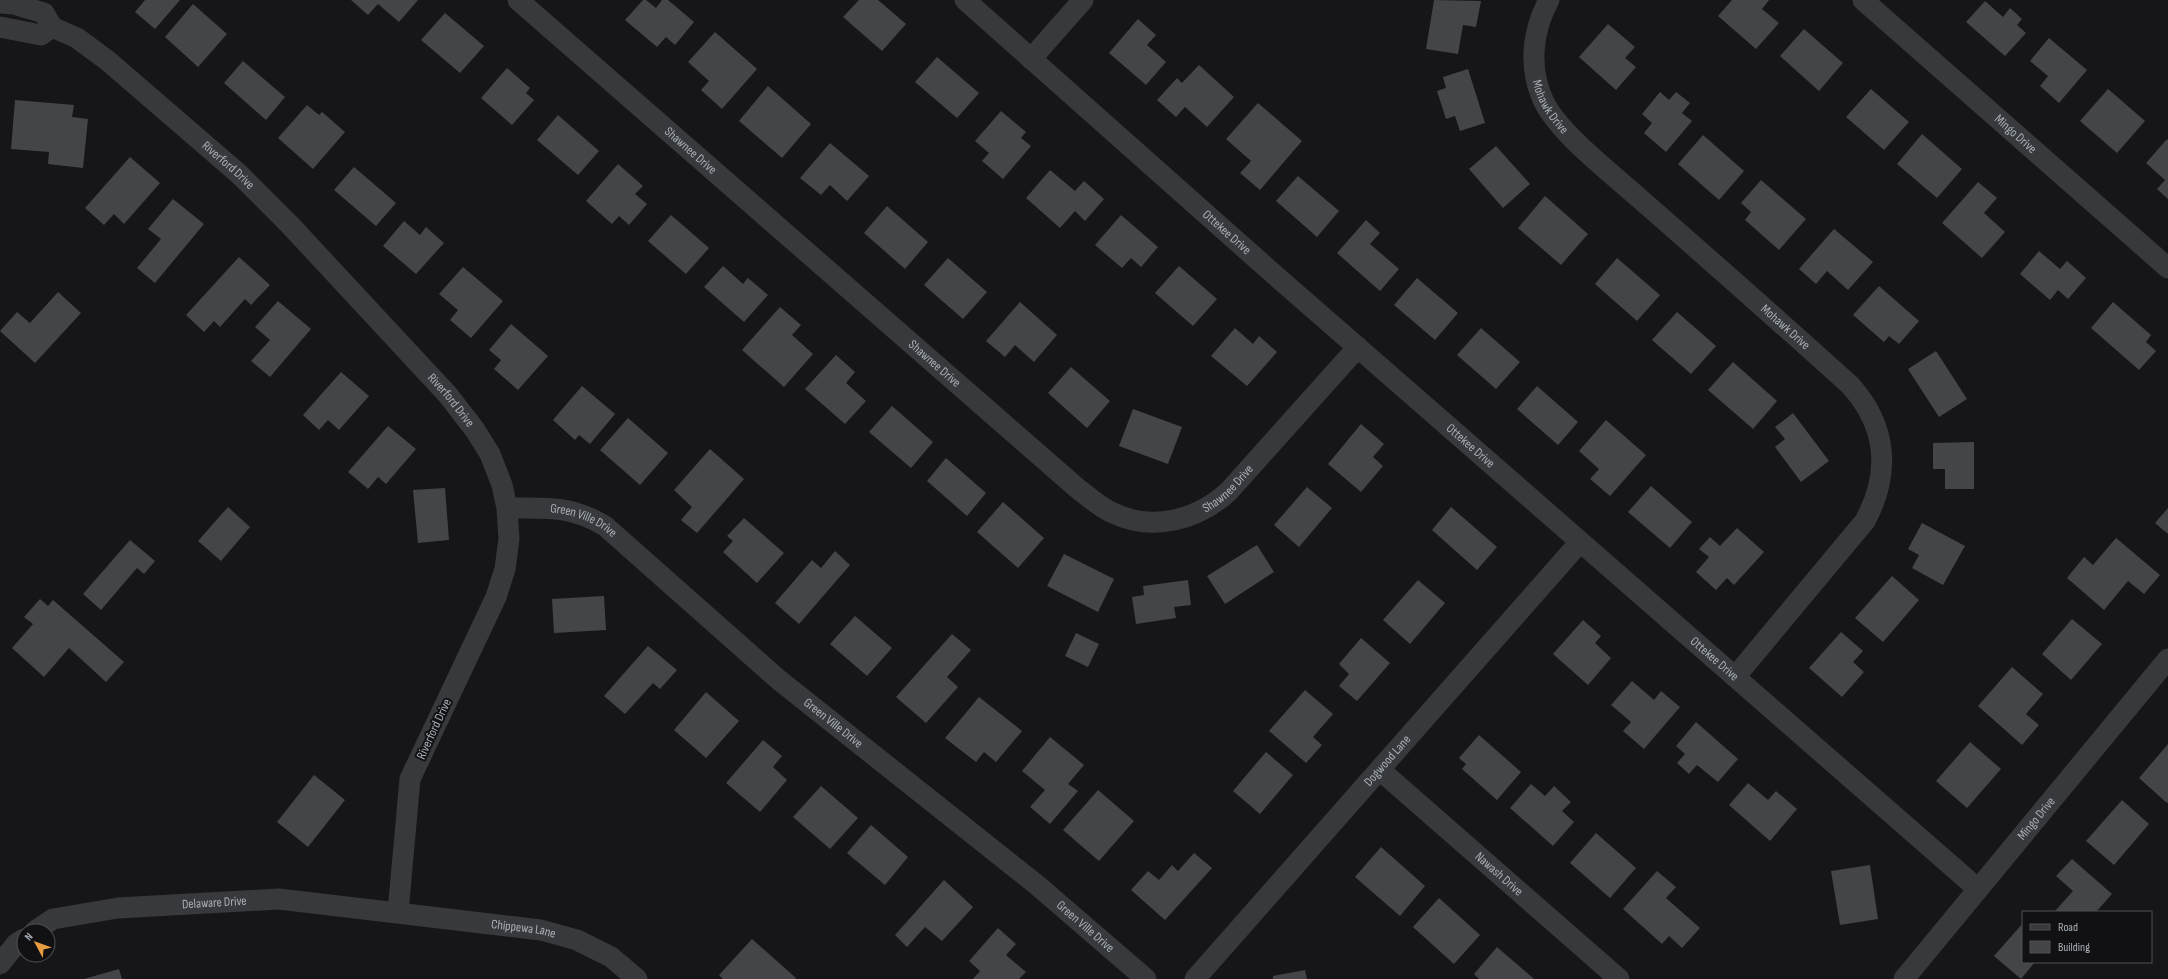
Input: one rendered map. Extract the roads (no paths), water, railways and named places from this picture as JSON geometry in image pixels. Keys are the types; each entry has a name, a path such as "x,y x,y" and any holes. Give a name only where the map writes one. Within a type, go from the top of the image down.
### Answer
{"street":[{"name":"Shawnee Drive","path":"518,0 1078,488 1100,506 1113,514 1144,522 1175,520 1204,510 1218,502 1230,491 1358,347"},
{"name":"Ottekee Drive","path":"965,0 1580,542 1978,889"},
{"path":"1031,59 1083,0"},
{"name":"Mohawk Drive","path":"1549,0 1537,28 1534,58 1538,87 1551,114 1560,126 1850,385 1868,408 1879,436 1882,465 1881,480 1877,494 1865,521 1735,677"},
{"name":"Mingo Drive","path":"1863,0 2168,268"},
{"name":"Riverford Drive","path":"0,3 13,4 44,13 52,27 77,38 108,61 239,174 300,235 448,395 475,430 490,454 501,481 507,508 509,539 505,569 496,597 410,779 398,912"},
{"path":"0,27 41,35 52,27"},
{"name":"Green Ville Drive","path":"507,508 561,508 590,517 605,526 780,680 1037,885 1146,979"},
{"name":"Dogwood Lane","path":"1195,979 1580,542"},
{"name":"Mingo Drive","path":"1904,979 2168,659"},
{"name":"Nawash Drive","path":"1380,770 1619,979"},
{"name":"Delaware Drive","path":"46,923 52,919 118,908 279,899 398,912"},
{"name":"Chippewa Lane","path":"398,912 541,930 577,940 611,957 637,979"},
{"path":"0,964 16,944"}]}
